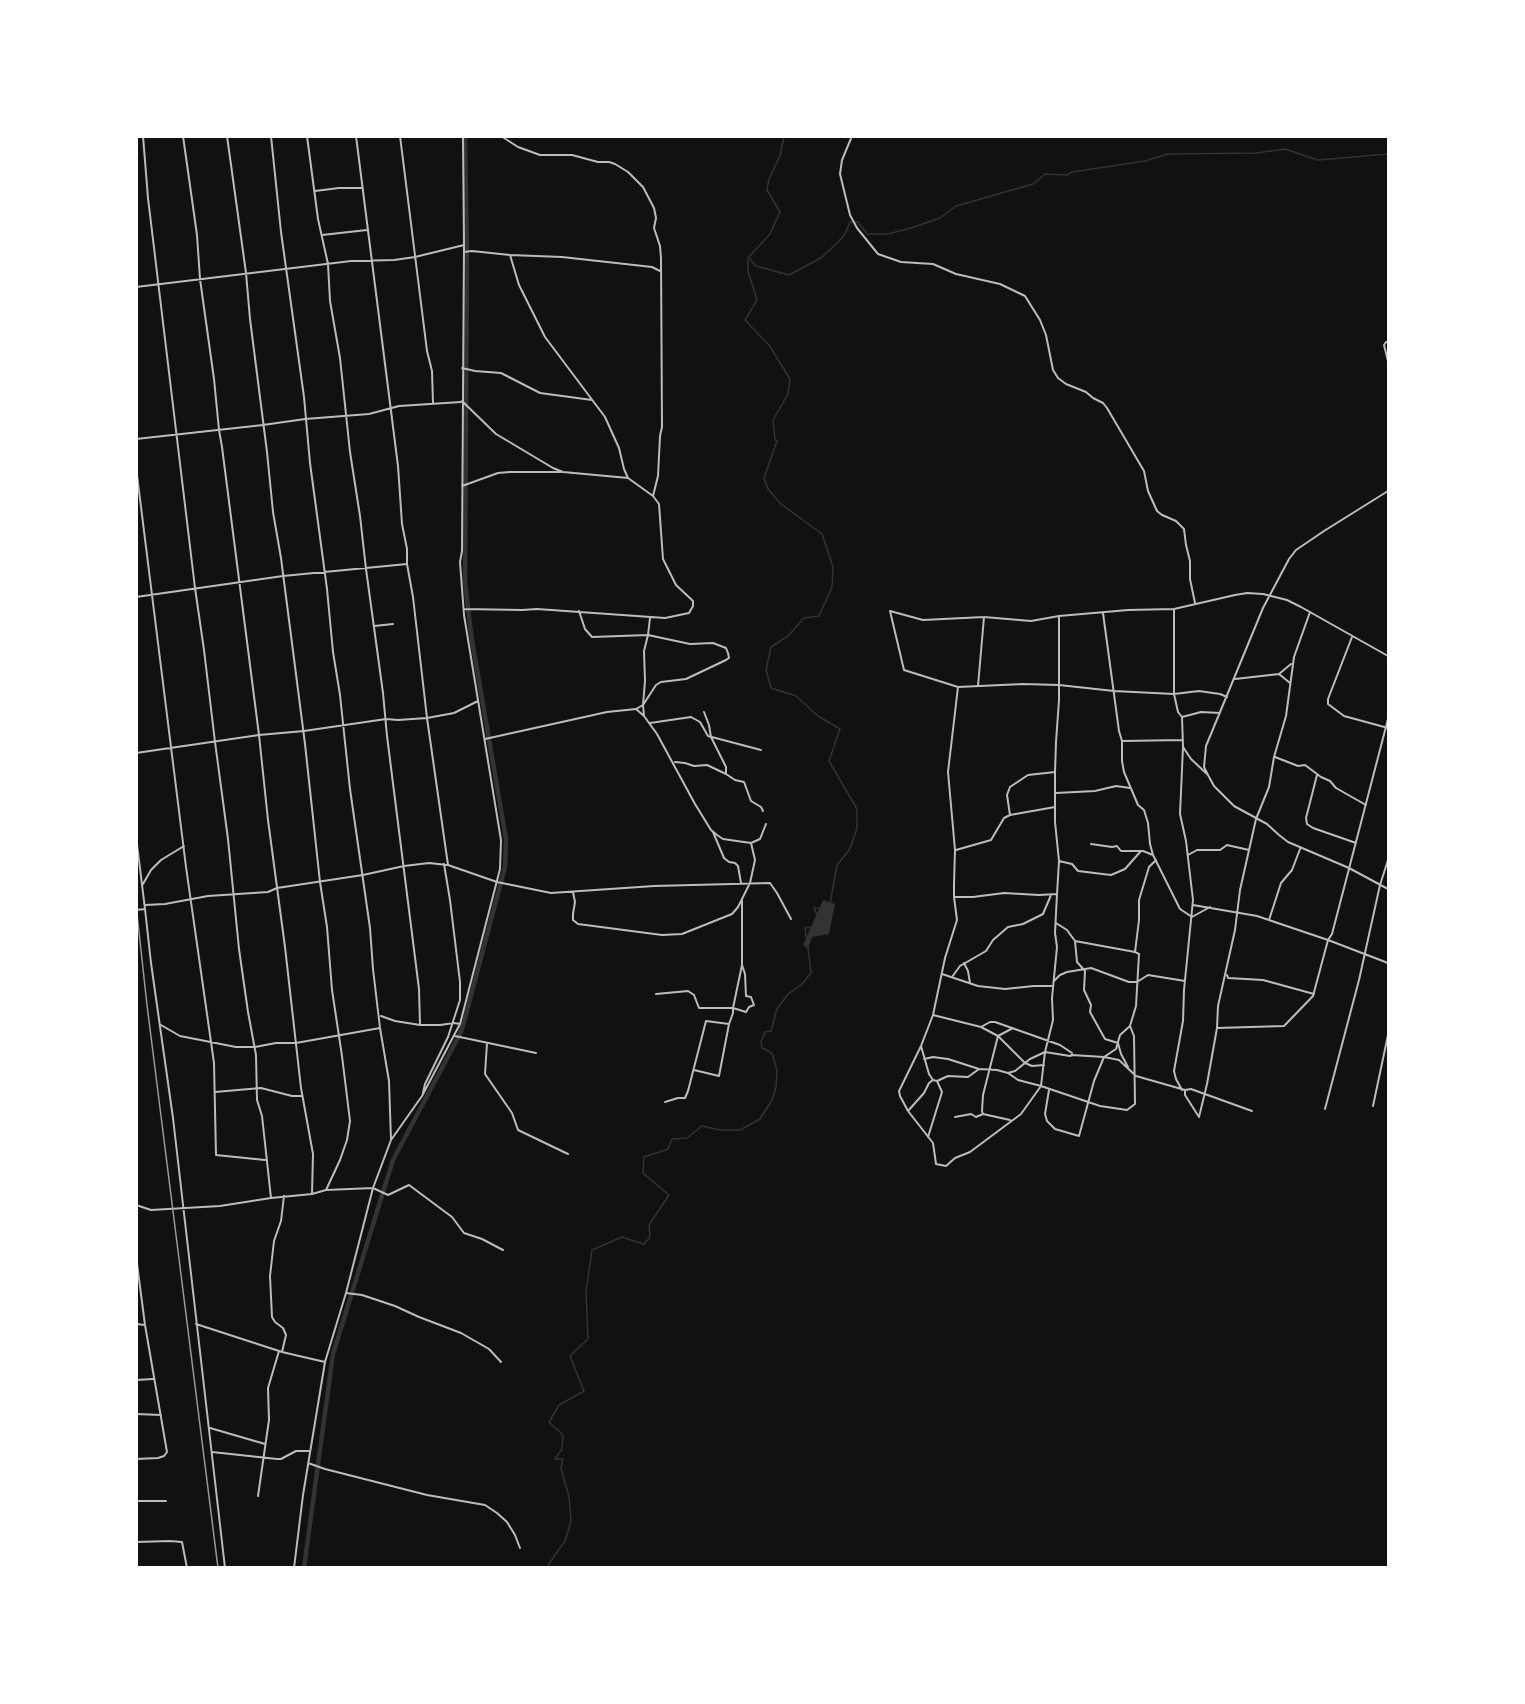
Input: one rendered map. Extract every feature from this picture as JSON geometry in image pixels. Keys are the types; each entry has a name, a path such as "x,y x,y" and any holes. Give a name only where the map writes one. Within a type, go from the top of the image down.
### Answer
{"street":[{"path":"143,136 158,284 248,1012 255,1047 257,1100 262,1116 271,1198"},
{"path":"183,136 296,1043 313,1155 312,1194"},
{"path":"227,136 246,273 273,512 350,1121 347,1140 326,1190"},
{"path":"271,136 350,789 363,875 380,1028 389,1081 391,1140"},
{"path":"307,136 318,219 328,264 330,301 340,358 345,416 363,535 419,988 420,1025"},
{"path":"356,136 398,466 407,564 448,865"},
{"path":"400,136 427,351 432,371 433,404"},
{"path":"294,1568 308,1463 326,1362 373,1188 391,1140 422,1096 460,1024 502,857 464,609 460,562 462,551 463,136"},
{"path":"501,136 525,151 540,155 572,155 609,162 628,172 645,190 654,208 656,218 654,228 660,246 661,273 662,427 658,476 653,496"},
{"path":"852,136 842,160 840,174 850,215 856,228 878,254 901,262 933,264 956,274 1000,284 1025,296 1046,335 1053,370 1058,378 1103,403 1144,471 1146,486 1157,511 1176,521 1184,529 1195,603"},
{"path":"315,191 362,188"},
{"path":"322,235 368,230"},
{"path":"136,287 351,261 373,262 415,257 464,246"},
{"path":"464,252 562,257 652,267 661,273"},
{"path":"464,609 537,609 666,618 686,615 693,606 693,601 676,585 663,560 659,501 628,478 615,437 605,417 541,329 519,285 510,255"},
{"path":"1389,342 1384,343 1389,361"},
{"path":"462,368 501,373 540,393 593,400"},
{"path":"136,439 305,419 369,414 399,406 462,401"},
{"path":"462,401 496,434 563,472"},
{"path":"136,466 190,899 211,1043 217,1156 267,1160"},
{"path":"462,486 498,473 510,472 563,472 628,478"},
{"path":"1389,491 1296,550 1289,559 1269,595 1206,746 1204,767 1214,786 1225,799 1267,824 1281,837 1389,889"},
{"path":"136,597 282,576 407,564"},
{"path":"1227,697 1198,691 1174,694 1059,685 958,687 904,670 890,611 923,620 984,617 1030,621 1128,610 1174,609 1242,594 1269,595 1287,600 1389,656"},
{"path":"1174,609 1174,694 1178,712 1182,717 1183,740 1180,814 1186,841 1193,905 1183,1021 1174,1071 1176,1079 1198,1117 1205,1093 1217,1028 1218,1006 1249,850 1256,819 1269,787 1274,757 1288,705 1293,663 1310,612"},
{"path":"485,740 608,712 636,709 643,705 656,685 661,682 686,679 729,658 726,648 713,643 690,644 638,635 592,638 585,629 579,611"},
{"path":"1103,613 1122,741 1122,760 1130,788 1138,805 1144,810 1153,855 1178,906 1192,917"},
{"path":"958,687 948,772 955,850 954,897 957,920 947,950 933,1015 899,1091 908,1111 934,1146 936,1164 946,1166 954,1158 970,1152 1025,1111 1041,1086 1045,1052 1053,1020 1053,986 1057,946 1059,861 1055,772 1059,616"},
{"path":"978,686 984,617"},
{"path":"644,716 644,651 650,618"},
{"path":"374,626 393,624"},
{"path":"1353,636 1328,704 1344,716 1388,727"},
{"path":"1235,679 1280,674 1293,663"},
{"path":"1280,674 1290,683"},
{"path":"1220,694 1230,689"},
{"path":"136,753 386,719 427,718 454,712 478,701"},
{"path":"636,709 650,723 674,762 724,858 738,866 741,884"},
{"path":"704,712 711,737 726,767 726,774"},
{"path":"1182,717 1201,712 1220,713"},
{"path":"650,723 691,717 700,722 708,736 761,750"},
{"path":"1217,1028 1284,1026 1314,994 1389,719"},
{"path":"1122,741 1183,740"},
{"path":"1183,747 1208,776"},
{"path":"1274,757 1298,766 1305,765 1330,781 1335,788 1366,805"},
{"path":"674,762 694,766 707,765 735,780 744,782 751,801 763,811"},
{"path":"1010,815 1007,795 1010,787 1028,775 1055,772"},
{"path":"1317,774 1306,818 1307,824 1356,843"},
{"path":"1055,793 1095,791 1116,786 1130,788"},
{"path":"955,850 991,840 1004,818 1010,815 1055,807"},
{"path":"711,830 723,839 751,843 760,839 766,824"},
{"path":"136,836 161,1024 225,1568"},
{"path":"573,892 575,902 573,920 578,924 662,935 682,934 720,920 732,914 738,907 750,883 755,860 751,843"},
{"path":"1091,844 1112,848 1117,846 1121,850 1142,851 1153,855"},
{"path":"1059,861 1072,864 1078,871 1111,875 1125,869 1150,844"},
{"path":"1188,855 1197,850 1220,850 1227,845 1249,850"},
{"path":"142,884 161,860 184,846"},
{"path":"1269,920 1281,883 1292,870 1300,848"},
{"path":"1135,952 1139,900 1149,867 1156,860"},
{"path":"1325,1109 1380,885 1389,860"},
{"path":"136,910 208,896 268,892 277,888 429,863 444,864 497,882 552,893 654,886 770,884 777,892 791,919"},
{"path":"422,1096 425,1084 454,1023 460,1000 461,988 444,864"},
{"path":"954,897 973,897 1004,892 1057,894"},
{"path":"952,977 964,963 986,951 995,938 1009,926 1026,924 1043,914 1052,894"},
{"path":"694,1070 718,1076 742,965 742,897"},
{"path":"1193,905 1237,911 1269,920 1328,939 1389,963"},
{"path":"1192,917 1210,907"},
{"path":"1056,923 1067,930 1075,941 1077,962 1086,974 1084,990 1090,1003 1090,1013 1105,1039 1118,1043"},
{"path":"1049,1089 1045,1118 1053,1128 1079,1136 1094,1081 1104,1056 1116,1049 1120,1035 1130,1026 1136,1006 1139,956 1135,952 1075,941"},
{"path":"964,963 970,983"},
{"path":"656,994 688,991 694,994 699,1008 733,1008 746,1012 754,1005 751,997 746,996 745,974 742,965"},
{"path":"1054,981 1063,973 1094,968 1124,981 1137,982 1148,975 1185,981"},
{"path":"942,974 985,987 1005,990 1053,986"},
{"path":"1226,974 1228,978 1259,980 1314,994"},
{"path":"933,1015 981,1027 998,1036 1025,1063 1032,1066 1044,1065"},
{"path":"380,1016 420,1025 460,1024"},
{"path":"665,1102 685,1098 706,1021 729,1024"},
{"path":"981,1027 992,1021 1049,1040 1074,1055"},
{"path":"161,1024 180,1036 236,1047 296,1043 380,1028"},
{"path":"924,1059 933,1057 951,1059 979,1069 997,1070 1008,1073 1018,1080 1122,1110 1132,1108 1136,1100 1134,1036 1130,1026"},
{"path":"983,1114 982,1101 998,1036 1013,1028"},
{"path":"1374,1106 1389,1035"},
{"path":"455,1036 536,1053"},
{"path":"487,1043 485,1074 512,1113 518,1130 568,1154"},
{"path":"1118,1043 1128,1068"},
{"path":"921,1046 929,1074 941,1088 941,1097 928,1137"},
{"path":"1008,1073 1045,1052 1070,1056 1104,1056 1119,1060 1136,1076 1184,1090 1191,1089 1205,1093 1252,1111"},
{"path":"908,1111 924,1093 929,1083 948,1076 968,1077 979,1069"},
{"path":"215,1092 256,1088 292,1096 303,1096"},
{"path":"955,1117 971,1114 976,1117 983,1114 1012,1120"},
{"path":"136,1205 151,1210 220,1206 312,1194 326,1190 373,1188 387,1195 411,1186 452,1217 464,1233 482,1239 502,1250"},
{"path":"258,1496 269,1420 268,1388 286,1335 272,1317 270,1274 274,1241 284,1196"},
{"path":"136,1256 153,1379 167,1452 158,1458 136,1459"},
{"path":"346,1293 362,1295 395,1306 461,1333 489,1349 501,1362"},
{"path":"136,1324 145,1325"},
{"path":"196,1324 280,1352 326,1362"},
{"path":"136,1380 153,1379"},
{"path":"136,1414 161,1414"},
{"path":"209,1428 265,1444"},
{"path":"212,1452 281,1459 296,1451 310,1451"},
{"path":"308,1463 427,1495 482,1504 494,1510 507,1522 520,1548"},
{"path":"136,1501 166,1502"},
{"path":"136,1542 182,1542 187,1568"},
{"path":"192,1568 197,1568"}],"shaded area":[{"path":"823,900 835,904 829,934 812,937 808,949 803,945"}],"waterway":[{"path":"304,1568 333,1354 393,1160 460,1034 505,867 506,839 471,634 465,581 467,248 465,136"},
{"path":"784,136 780,156 769,179 767,190 780,212 770,234 748,258 748,271 757,300 745,320 769,345 790,379 788,394 773,420 777,441 764,478 768,489 781,504 822,534 833,567 832,587 819,616 804,618 788,636 771,647 766,670 771,688 796,696 818,716 840,729 829,761 857,809 857,828 850,849 837,865 830,904"},
{"path":"750,259 756,266 789,275 821,258 845,234 850,222 858,222 867,234 888,234 940,218 956,206 1033,184 1045,174 1067,175 1072,172 1145,161 1168,154 1256,153 1285,149 1318,160 1388,154"},
{"path":"817,915 814,908 819,908"},
{"path":"806,937 805,928 813,927"},
{"path":"546,1568 565,1541 571,1521 569,1497 561,1468 563,1459 555,1459 562,1449 563,1435 549,1422 559,1405 584,1391 570,1356 588,1339 586,1292 592,1250 622,1237 644,1244 650,1237 649,1225 669,1195 643,1173 644,1157 668,1149 672,1139 687,1138 702,1126 720,1130 740,1130 760,1119 772,1100 776,1087 777,1070 772,1053 762,1048 761,1042 765,1032 771,1031 777,1009 788,994 801,985 811,973 808,948"}],"railway":[{"path":"136,905 218,1568"}]}
